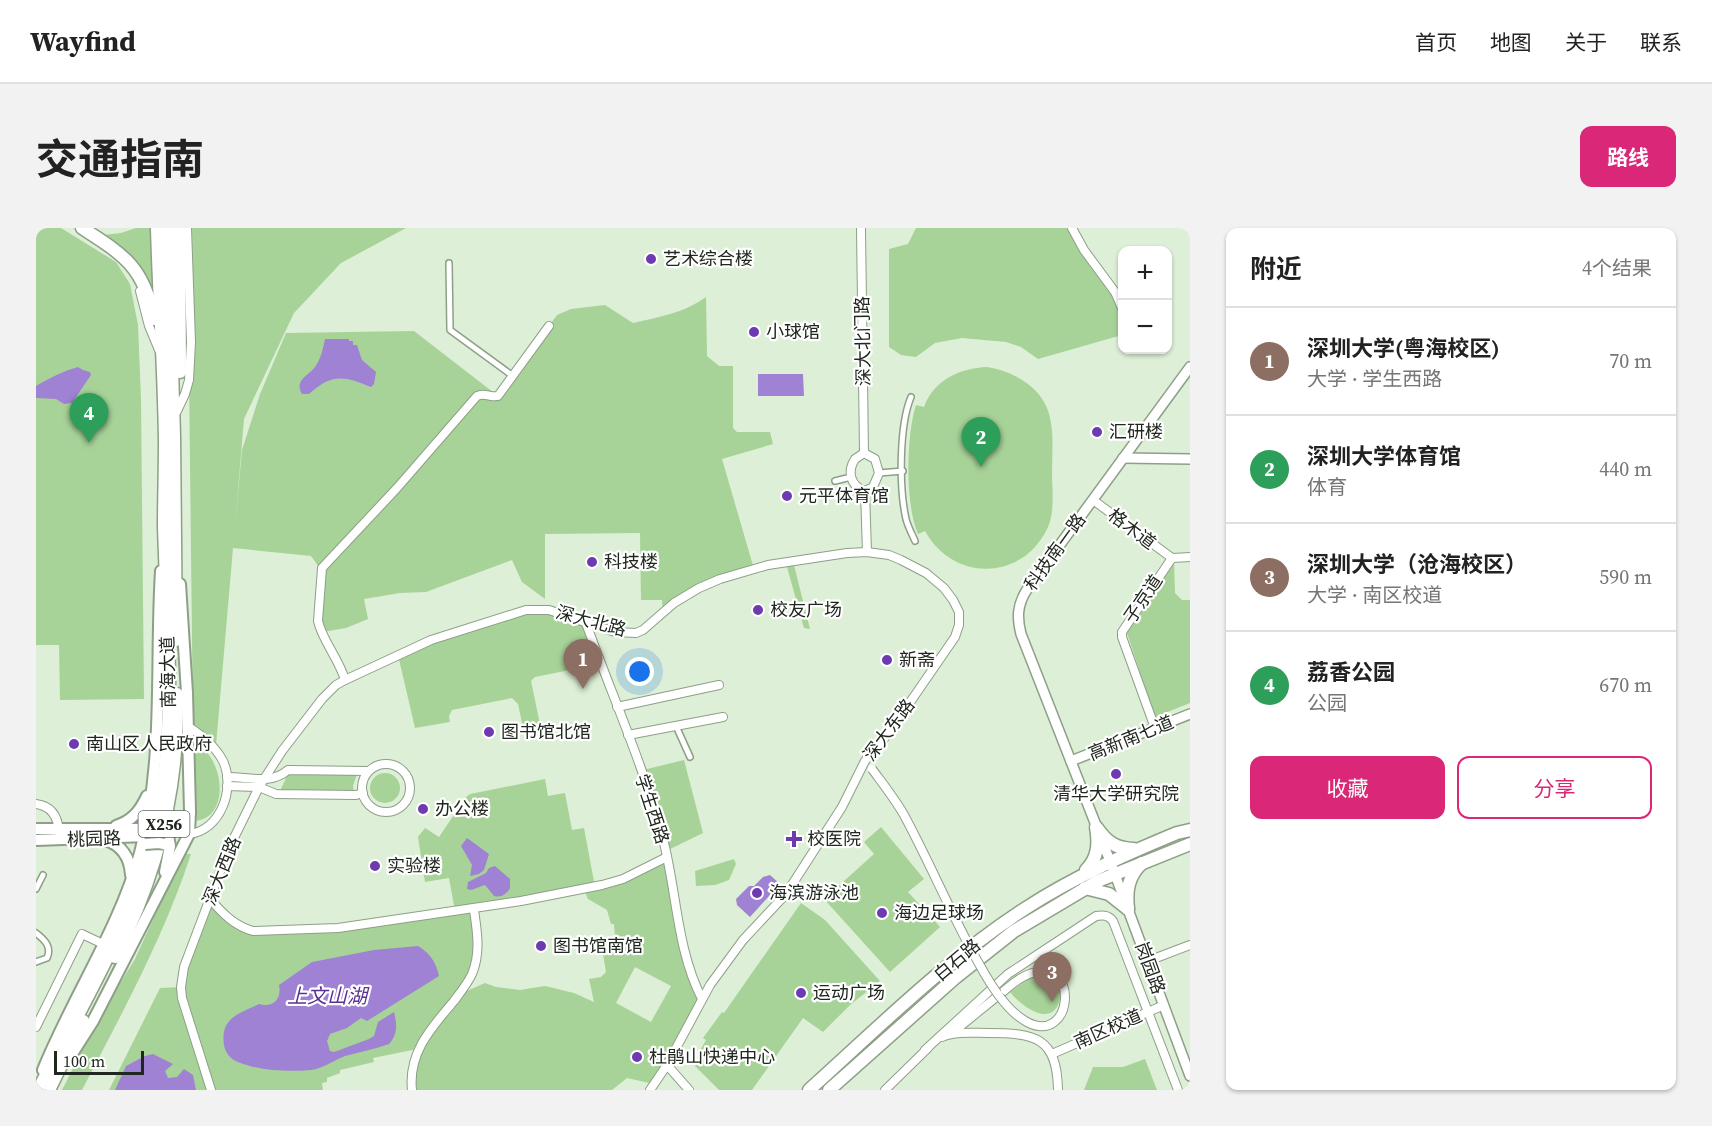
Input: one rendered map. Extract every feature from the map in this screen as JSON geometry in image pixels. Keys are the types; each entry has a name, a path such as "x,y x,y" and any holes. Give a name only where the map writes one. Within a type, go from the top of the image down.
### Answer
{"main road":[{"path":"82,228 114,248 139,275 150,302 162,369"},
{"name":"南海大道","path":"37,1089 78,1014 128,911 154,833 161,796 169,727 162,369 169,257 157,228"},
{"name":"南海大道","path":"50,1090 136,914 163,833 170,795 177,735 174,436 168,228"},
{"path":"174,436 180,373 181,318 169,257 179,228"},
{"path":"37,1089 51,1051 103,944 130,881 146,833 155,770 159,711 159,607 164,526"},
{"path":"50,1090 93,1021 189,834 183,614 175,542"},
{"path":"102,828 123,824 136,815 143,804 155,770"},
{"path":"167,834 188,816 190,810"},
{"path":"1096,827 1110,844 1121,848 1140,849"},
{"path":"1080,876 1096,857 1098,838 1096,827"},
{"name":"桃园路","path":"36,840 102,828 146,833"},
{"name":"桃园路","path":"36,829 96,839 146,833"},
{"path":"146,833 162,829 167,834 169,857 158,892"},
{"name":"白石路","path":"829,1090 956,977 1029,921 1085,888 1140,849 1177,833 1190,830"},
{"path":"146,833 189,834"},
{"path":"96,839 111,842 121,849 129,862 130,881"},
{"name":"白石路","path":"809,1090 944,970 983,938 1025,909 1080,876 1112,867 1143,862 1190,844"},
{"path":"1128,909 1127,893 1130,880 1136,868 1143,862"},
{"path":"1085,888 1109,894 1128,909"}],"street":[{"path":"73,228 122,262 130,272 141,293 149,326 159,350"},
{"path":"177,411 189,380 191,342 187,228"},
{"name":"深大北门路","path":"851,477 852,462 864,453 861,228"},
{"path":"1072,228 1084,250 1118,300"},
{"path":"449,263 450,330 513,376"},
{"path":"345,680 338,660 320,629 318,621 322,568 398,488 473,400 481,394 498,396 549,326"},
{"name":"科技南一路","path":"1112,867 1021,634 1018,613 1020,602 1026,591 1190,367"},
{"path":"911,397 905,418 903,471 905,517 915,541"},
{"path":"835,481 851,477 857,488 865,491 873,487 879,473 875,459 864,453"},
{"path":"1123,458 1190,459"},
{"path":"879,473 903,471"},
{"path":"865,491 867,552"},
{"name":"格木道","path":"1093,500 1172,558"},
{"name":"深大北路","path":"345,680 431,640 517,612 536,609 549,610 615,632 636,633 643,630 674,603 720,579 780,563 867,552"},
{"name":"深大东路","path":"650,1090 667,1065 702,999 743,940 786,894 842,807 865,761 883,740 955,637 959,624 959,612 944,588 926,573 889,555 867,552"},
{"name":"子京道","path":"1155,728 1122,638 1122,632 1172,558 1190,557"},
{"name":"学生西路","path":"586,623 658,822 667,857 687,967 702,999"},
{"name":"深大西路","path":"211,1090 185,1007 181,987 184,967 229,848 261,783 282,751 322,699 336,685 345,680"},
{"path":"617,707 719,686"},
{"name":"高新南七道","path":"1071,761 1190,714"},
{"path":"628,735 723,717"},
{"path":"187,726 214,747 223,761 227,781 223,804 212,824 203,831 189,834"},
{"path":"676,726 690,757"},
{"path":"865,761 904,815 978,962 995,989 1000,995 1005,1001 1011,1008 1028,1023 1047,1024 1057,1019 1063,1011 1066,1002 1064,988 1056,978 1048,973 1030,974 1005,990 997,997 980,1011 951,1034 925,1050"},
{"path":"227,781 261,783 280,778 288,770 368,771 383,764 399,767 408,777 410,793 401,807 386,812 371,806 363,793 362,783 368,771"},
{"path":"261,783 276,794 356,795 363,793"},
{"path":"36,804 45,806 53,813 59,834"},
{"path":"210,900 228,918 243,928 269,932 345,927 474,910 602,885 635,874 667,857"},
{"name":"岗园路","path":"1112,867 1190,1076"},
{"path":"36,889 43,875"},
{"path":"412,1090 410,1074 418,1049 431,1028 472,975 477,955 474,910"},
{"path":"885,1090 1008,974 1096,916 1103,915 1113,921 1178,1090"},
{"path":"36,933 48,944 49,954 47,958 36,962"},
{"path":"36,1027 82,934 103,944"},
{"path":"1148,961 1190,945"},
{"name":"南区校道","path":"1052,1054 1164,1005"},
{"path":"951,1034 1025,1034 1040,1041 1052,1054 1056,1065 1058,1090"},
{"path":"667,1065 689,1090"}],"green space":[{"path":"36,228 61,228 116,262 130,284 138,325 141,399 144,699 60,700 59,645 36,645"},
{"path":"136,228 151,228 153,298 103,235"},
{"path":"192,228 406,228 341,263 294,313 244,419 235,526 242,450 260,394 286,333 414,331 498,396 557,315 571,309 605,305 633,323 680,311 706,297 707,356 719,366 733,366 733,428 737,432 770,432 773,444 722,459 754,569 720,579 663,613 662,600 641,600 640,533 545,534 545,599 522,582 512,560 426,592 400,593 364,599 368,619 346,628 322,632 320,629 321,570 311,556 233,548 216,745 193,728 189,374 193,288"},
{"path":"916,228 1068,228 1084,256 1118,303 1118,336 1038,359 1021,347 1006,342 962,338 935,343 916,357 901,355 889,347 889,249 908,244"},
{"path":"987,367 1017,377 1035,390 1047,408 1052,432 1052,507 1048,527 1037,545 1022,558 1005,566 988,569 970,567 953,560 937,548 925,531 918,534 911,506 908,470 910,434 916,405 924,407 934,390 949,377 967,370"},
{"path":"1174,562 1175,593 1182,600 1190,600 1190,703 1155,717 1126,630"},
{"path":"794,565 810,629 804,628 787,567"},
{"path":"536,609 586,623 600,664 535,677 531,681 541,729 524,732 518,704 512,698 452,710 449,716 450,722 415,728 398,655 431,640"},
{"path":"193,742 203,748 211,758 220,784 215,809 207,817 195,821"},
{"path":"684,760 703,833 668,850 643,770"},
{"path":"385,773 396,777 400,788 396,799 385,803 374,799 370,788 374,777"},
{"path":"288,774 357,774 353,786 354,792 280,791"},
{"path":"545,779 548,796 565,793 572,830 584,828 595,887 667,857 683,947 702,999 654,1084 627,1078 612,1090 412,1090 417,1049 373,1058 374,1062 340,1070 340,1073 327,1078 327,1082 322,1083 323,1090 109,1090 160,988 181,987 211,900 243,929 269,932 455,911 449,878 425,882 418,837 425,828 439,837 470,794","holes":["584,889 588,899 607,910 611,924 614,924 615,938 611,944 602,948 606,972 601,977 589,979 594,1002 574,993 545,986 520,990 485,983 460,994 477,955 474,910","635,967 671,986 651,1022 616,1003"]},
{"name":"海边足球场","path":"881,827 924,879 908,892 940,927 890,972 824,899 874,854 864,842"},
{"path":"177,853 191,854 168,915 141,974 82,1090 62,1090 99,1017 135,959 160,904"},
{"path":"734,859 736,864 729,880 715,885 696,886 695,871"},
{"name":"运动广场","path":"801,903 825,920 880,981 850,1005 823,1032 803,1018 752,1090 719,1090 695,1066 706,1040 703,1038 722,1012 724,1013"},
{"path":"1044,975 1057,982 1061,995 1058,1006 1046,1014 1030,1009 1010,992 1030,978"},
{"path":"1145,1059 1157,1090 1084,1090 1093,1067 1123,1067"}],"water":[{"path":"325,339 353,341 353,345 357,345 362,360 376,372 374,384 371,387 353,380 338,378 325,382 309,394 302,394 301,382 317,364"},
{"path":"78,367 90,372 91,375 72,403 64,404 56,399 36,398 36,386"},
{"path":"758,374 803,374 804,396 758,396"},
{"path":"467,838 489,854 484,870 470,876 472,865 461,846"},
{"path":"495,866 510,879 510,888 505,894 494,896 485,885 471,890 467,889 468,882"},
{"name":"海滨游泳池","path":"770,875 780,884 750,917 737,905 736,899 749,886 754,886 763,877"},
{"name":"上文山湖","path":"418,946 432,958 439,976 367,1021 361,1018 347,1028 330,1034 327,1041 330,1051 334,1052 369,1039 374,1036 378,1022 394,1012 396,1029 389,1044 345,1056 315,1069 302,1071 274,1070 246,1065 235,1061 227,1053 223,1036 232,1018 259,1004 268,1005 275,1001 280,990 279,985 312,962 374,950"},
{"path":"153,1054 173,1064 165,1071 168,1078 177,1077 184,1069 193,1075 196,1090 115,1090 126,1066"}],"place":[{"name":"艺术综合楼","path":"651,259"},
{"name":"小球馆","path":"754,332"},
{"name":"汇研楼","path":"1097,432"},
{"name":"荔香公园","path":"89,443"},
{"name":"深圳大学体育馆","path":"981,467"},
{"name":"元平体育馆","path":"787,496"},
{"name":"科技楼","path":"592,562"},
{"name":"校友广场","path":"758,610"},
{"name":"新斋","path":"887,660"},
{"name":"深圳大学(粤海校区)","path":"583,689"},
{"name":"图书馆北馆","path":"489,732"},
{"name":"南山区人民政府","path":"74,744"},
{"name":"清华大学研究院","path":"1116,774"},
{"name":"办公楼","path":"423,809"},
{"name":"校医院","path":"794,839"},
{"name":"实验楼","path":"375,866"},
{"name":"海滨游泳池","path":"757,893"},
{"name":"海边足球场","path":"882,913"},
{"name":"图书馆南馆","path":"541,946"},
{"name":"运动广场","path":"801,993"},
{"name":"深圳大学（沧海校区）","path":"1052,1002"},
{"name":"杜鹃山快递中心","path":"637,1057"}]}
